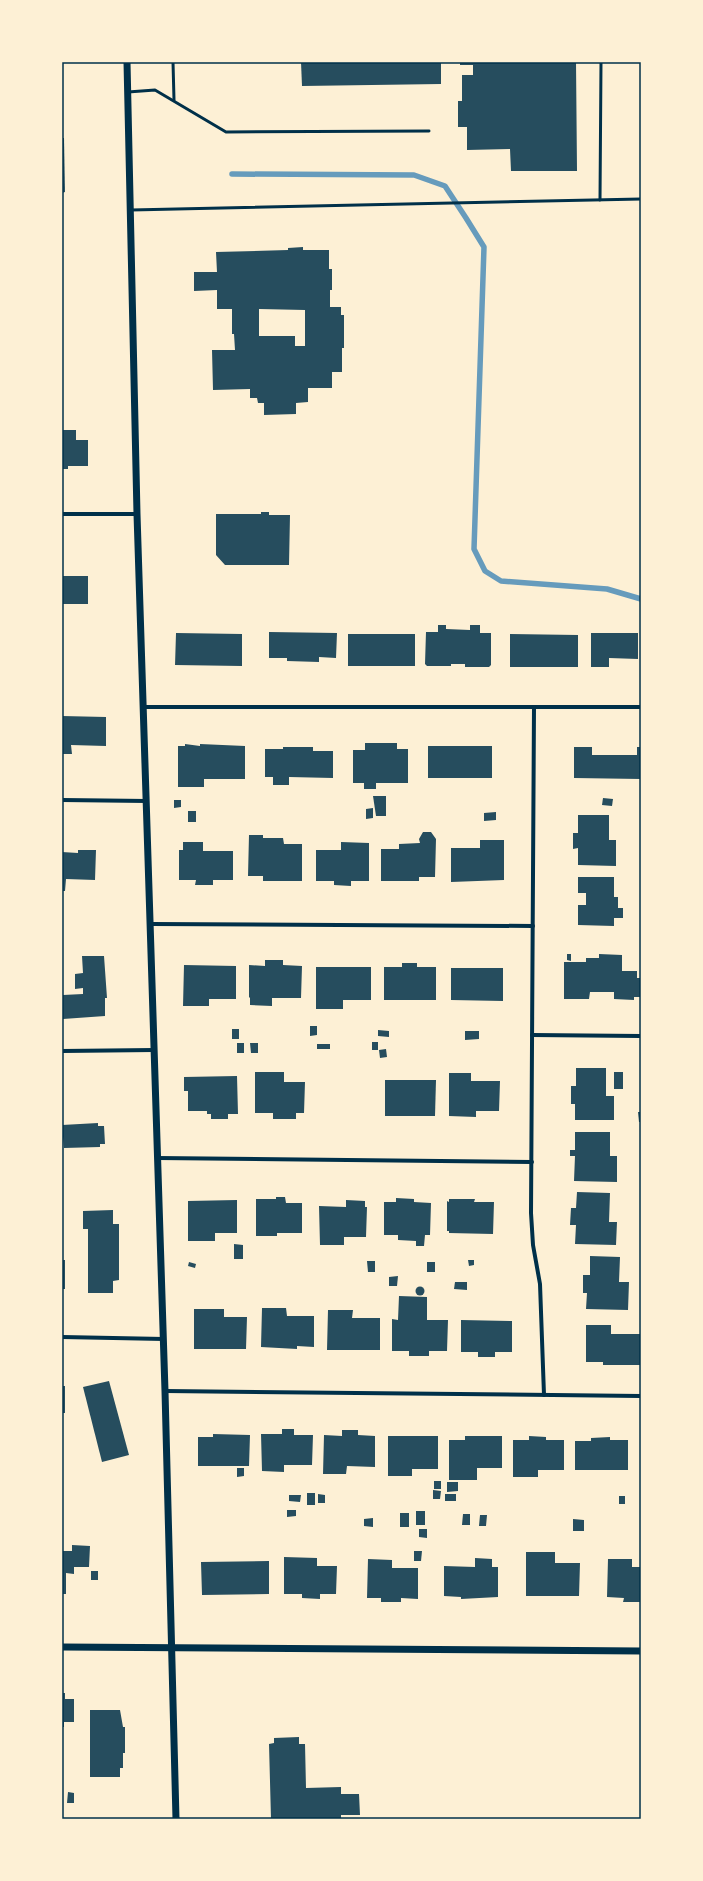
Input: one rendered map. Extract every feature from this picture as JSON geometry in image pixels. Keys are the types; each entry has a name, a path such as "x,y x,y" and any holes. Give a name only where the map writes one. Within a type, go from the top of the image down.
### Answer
{"street":[{"path":"127,62 137,514 164,1339 173,1648 176,1819"},
{"path":"62,514 137,514"},
{"path":"143,707 641,707"},
{"path":"534,707 531,1213 533,1245 540,1284 544,1395"},
{"path":"62,800 147,801"},
{"path":"151,924 533,926"},
{"path":"532,1035 641,1036"},
{"path":"62,1051 154,1050"},
{"path":"157,1158 532,1162"},
{"path":"62,1338 164,1339"},
{"path":"165,1391 641,1396"},
{"path":"62,1647 641,1651"}],"lane":[{"path":"173,62 174,100"},
{"path":"600,200 601,62"},
{"path":"128,92 155,90 226,132 429,132"},
{"path":"130,210 641,199"}],"building":[{"path":"301,62 441,62 441,84 302,86"},
{"path":"460,62 576,62 577,171 511,171 510,149 467,150 467,127 458,127 458,101 462,101 462,75 473,75 473,65 460,65"},
{"path":"62,138 64,138 65,192 62,193"},
{"path":"303,247 303,250 329,250 329,269 332,269 330,307 341,307 341,315 344,315 342,372 332,372 332,388 308,388 308,402 296,403 296,414 264,415 264,403 258,403 257,398 250,398 250,389 213,390 212,350 235,350 234,334 232,334 232,309 217,309 217,290 194,291 194,272 217,272 216,252 288,250 288,248","holes":["259,309 305,310 305,346 295,346 295,336 259,336"]},
{"path":"62,430 76,430 76,440 88,440 88,466 68,466 68,469 62,469"},
{"path":"261,512 269,512 269,515 290,515 289,565 225,565 216,555 216,514 261,514"},
{"path":"62,576 88,576 88,604 62,604"},
{"path":"438,625 446,625 446,629 470,630 470,625 480,625 480,633 491,633 491,665 489,667 465,667 465,664 451,664 451,666 427,666 425,664 426,632 438,632"},
{"path":"269,632 337,633 336,658 319,657 319,662 287,661 287,658 269,658"},
{"path":"176,633 242,634 242,666 175,665"},
{"path":"591,633 638,633 638,659 609,658 609,667 591,667"},
{"path":"348,634 415,634 415,666 348,666"},
{"path":"510,634 578,635 578,667 510,667"},
{"path":"62,716 106,717 106,746 71,745 72,754 62,754"},
{"path":"365,743 397,743 397,749 408,749 408,783 376,783 376,789 364,789 364,783 353,783 353,750 365,750"},
{"path":"185,744 200,746 200,744 245,746 245,779 204,779 204,787 178,787 178,746 185,746"},
{"path":"428,746 492,746 492,778 428,778"},
{"path":"283,747 313,747 313,751 333,751 333,778 289,777 289,785 273,785 273,777 265,777 265,749 283,749"},
{"path":"574,747 592,747 592,755 637,755 637,747 641,747 641,779 574,778"},
{"path":"373,796 386,796 386,816 376,816"},
{"path":"603,798 613,799 612,806 602,805"},
{"path":"174,800 181,800 181,807 174,808"},
{"path":"373,808 373,818 366,819 366,809"},
{"path":"188,811 196,811 196,822 188,822"},
{"path":"496,812 496,820 484,821 484,813"},
{"path":"578,815 609,815 609,840 616,840 616,866 578,865 578,848 573,849 573,833 578,833"},
{"path":"423,832 431,832 436,839 435,877 419,877 419,881 381,881 381,849 399,849 399,844 420,843 419,839"},
{"path":"249,835 263,835 263,838 283,838 284,844 302,844 302,881 263,881 263,876 248,876"},
{"path":"480,840 504,840 504,880 451,882 451,848 480,848"},
{"path":"183,842 203,842 203,851 233,851 233,880 213,880 213,885 195,885 196,880 179,880 179,850 183,850"},
{"path":"341,842 369,843 369,881 351,881 351,886 334,885 334,881 316,881 316,850 341,850"},
{"path":"78,850 96,850 95,880 66,879 65,891 62,891 62,852 78,853"},
{"path":"578,877 614,877 614,897 618,897 618,908 623,908 623,918 614,918 614,926 578,925 578,905 586,905 586,893 578,893"},
{"path":"567,954 571,954 571,961 567,960"},
{"path":"599,954 622,955 622,971 637,971 637,978 641,978 641,997 634,997 634,1000 614,999 614,992 590,992 589,999 564,999 564,962 586,962 586,958 599,958"},
{"path":"82,956 104,956 107,998 105,998 105,1016 63,1019 63,995 83,994 83,988 75,989 75,974 83,973"},
{"path":"265,960 283,960 283,965 302,966 301,998 272,998 272,1006 250,1005 249,965 265,966"},
{"path":"402,963 417,963 417,967 436,967 436,1000 384,1000 384,967 402,967"},
{"path":"184,965 236,966 236,999 209,999 209,1006 183,1006"},
{"path":"316,967 371,967 371,1000 343,1000 343,1009 316,1009"},
{"path":"451,968 503,968 503,1001 451,1000"},
{"path":"310,1026 317,1026 317,1035 310,1036"},
{"path":"232,1029 239,1029 239,1039 232,1039"},
{"path":"378,1030 389,1031 389,1037 378,1036"},
{"path":"465,1031 479,1031 479,1039 465,1040"},
{"path":"372,1042 378,1042 378,1050 372,1050"},
{"path":"237,1043 244,1043 244,1053 237,1053"},
{"path":"250,1043 258,1043 258,1053 251,1053"},
{"path":"317,1044 330,1044 330,1049 317,1049"},
{"path":"386,1049 387,1057 380,1058 379,1050"},
{"path":"576,1068 606,1068 606,1096 614,1096 614,1120 575,1120 575,1104 571,1104 571,1086 576,1086"},
{"path":"255,1072 284,1072 284,1082 305,1082 304,1113 296,1113 296,1119 273,1119 273,1113 255,1113"},
{"path":"614,1072 623,1072 623,1089 614,1089"},
{"path":"449,1073 471,1073 471,1081 500,1081 499,1111 476,1111 476,1117 449,1116"},
{"path":"237,1076 238,1114 228,1114 228,1119 211,1119 211,1114 207,1114 207,1111 188,1111 188,1091 184,1091 184,1077"},
{"path":"385,1080 436,1080 435,1116 385,1116"},
{"path":"638,1112 641,1112 641,1122 639,1122"},
{"path":"98,1123 98,1126 104,1126 105,1144 100,1144 100,1147 64,1148 62,1125"},
{"path":"575,1132 610,1132 610,1156 617,1156 617,1182 574,1181 575,1156 570,1156 570,1150 575,1150"},
{"path":"577,1192 610,1193 609,1222 617,1222 616,1245 575,1244 576,1225 570,1225 571,1208 576,1208"},
{"path":"276,1197 285,1197 286,1203 302,1203 302,1233 277,1233 277,1236 256,1236 256,1199 276,1199"},
{"path":"396,1198 414,1199 414,1202 431,1203 430,1235 425,1235 424,1246 416,1246 416,1241 398,1240 398,1235 384,1235 384,1202 396,1202"},
{"path":"449,1199 475,1199 474,1202 494,1202 493,1234 449,1233 449,1231 447,1231 447,1201 449,1202"},
{"path":"237,1200 237,1233 215,1233 215,1241 188,1241 188,1201"},
{"path":"346,1200 365,1201 365,1207 367,1207 366,1237 344,1237 344,1245 320,1245 319,1206 346,1207"},
{"path":"113,1210 113,1224 119,1224 119,1280 113,1281 113,1293 88,1293 88,1229 83,1229 83,1211"},
{"path":"234,1244 243,1245 243,1259 234,1259"},
{"path":"590,1256 620,1257 619,1282 629,1282 628,1310 586,1309 587,1293 583,1293 583,1275 590,1275"},
{"path":"62,1260 65,1260 65,1289 62,1289"},
{"path":"468,1260 474,1260 474,1265 469,1266"},
{"path":"367,1261 375,1261 375,1272 368,1272"},
{"path":"189,1262 196,1264 195,1268 188,1266"},
{"path":"427,1262 435,1262 435,1272 427,1272"},
{"path":"398,1276 397,1286 389,1286 389,1277"},
{"path":"455,1282 467,1282 467,1290 454,1289"},
{"path":"420,1286 425,1291 420,1296 415,1291"},
{"path":"399,1296 427,1297 427,1320 448,1320 447,1351 429,1351 429,1356 409,1356 409,1351 392,1351 392,1319 398,1320"},
{"path":"262,1308 286,1308 287,1316 314,1316 314,1347 297,1346 297,1349 261,1347"},
{"path":"194,1309 224,1309 224,1317 247,1317 246,1349 194,1349"},
{"path":"328,1310 353,1310 352,1318 380,1318 380,1350 327,1350"},
{"path":"461,1320 512,1321 512,1352 495,1352 495,1357 478,1357 478,1352 461,1352"},
{"path":"586,1325 611,1325 611,1334 641,1334 640,1365 603,1365 603,1362 586,1362"},
{"path":"109,1381 129,1455 102,1462 83,1387"},
{"path":"62,1386 65,1386 65,1413 62,1413"},
{"path":"282,1429 294,1429 294,1435 313,1435 312,1465 284,1465 284,1472 262,1471 261,1434 282,1434"},
{"path":"342,1430 358,1430 358,1435 375,1436 375,1467 347,1466 346,1474 323,1474 324,1435 342,1436"},
{"path":"213,1434 250,1435 249,1466 198,1466 198,1437 213,1437"},
{"path":"388,1436 438,1436 438,1469 412,1469 412,1476 388,1476"},
{"path":"465,1436 502,1436 502,1468 477,1468 477,1480 449,1480 449,1440 465,1440"},
{"path":"529,1436 546,1437 546,1440 564,1440 564,1470 538,1470 538,1477 513,1477 513,1440 529,1440"},
{"path":"610,1437 610,1440 628,1440 628,1470 575,1470 575,1441 591,1441 591,1438"},
{"path":"237,1468 244,1468 244,1476 237,1477"},
{"path":"434,1481 441,1481 441,1489 434,1489"},
{"path":"447,1482 458,1482 458,1491 447,1492"},
{"path":"433,1490 441,1491 440,1499 433,1499"},
{"path":"307,1493 315,1493 315,1505 307,1505"},
{"path":"318,1494 325,1495 325,1503 318,1503"},
{"path":"445,1494 456,1494 456,1501 445,1501"},
{"path":"289,1495 301,1495 300,1502 289,1501"},
{"path":"619,1496 625,1496 625,1504 619,1504"},
{"path":"287,1510 296,1510 296,1516 287,1517"},
{"path":"416,1511 425,1511 425,1525 416,1525"},
{"path":"400,1513 409,1513 409,1527 400,1527"},
{"path":"463,1514 470,1514 470,1525 462,1525"},
{"path":"480,1515 487,1515 486,1526 479,1526"},
{"path":"373,1518 373,1527 364,1526 364,1519"},
{"path":"573,1519 584,1520 584,1531 573,1531"},
{"path":"419,1529 427,1529 427,1538 419,1537"},
{"path":"72,1545 90,1546 89,1567 74,1567 74,1574 66,1573 66,1594 62,1594 62,1551 72,1551"},
{"path":"414,1551 422,1551 421,1561 414,1561"},
{"path":"526,1552 555,1552 555,1563 580,1563 579,1596 526,1596"},
{"path":"284,1557 317,1558 317,1566 337,1566 336,1594 320,1594 320,1599 302,1598 302,1594 284,1594"},
{"path":"475,1558 492,1559 492,1567 498,1567 498,1597 461,1599 461,1597 444,1596 444,1566 475,1567"},
{"path":"368,1559 392,1560 392,1568 418,1568 418,1599 401,1598 401,1602 381,1602 381,1598 367,1598"},
{"path":"608,1559 632,1559 632,1567 641,1567 641,1602 623,1602 624,1598 607,1597"},
{"path":"269,1561 269,1594 202,1595 201,1562"},
{"path":"91,1571 98,1571 98,1580 91,1580"},
{"path":"62,1693 65,1693 65,1699 74,1699 74,1722 64,1722 64,1727 62,1727"},
{"path":"90,1710 120,1710 123,1727 125,1727 125,1753 123,1753 123,1768 120,1768 120,1777 90,1777"},
{"path":"299,1737 299,1744 305,1744 306,1788 341,1787 341,1794 359,1794 360,1815 341,1815 341,1819 271,1819 269,1744 274,1743 274,1738"},
{"path":"68,1792 74,1793 74,1803 67,1803"}],"waterway":[{"path":"232,174 414,175 445,186 484,247 474,549 485,571 501,581 607,589 641,599"}]}
